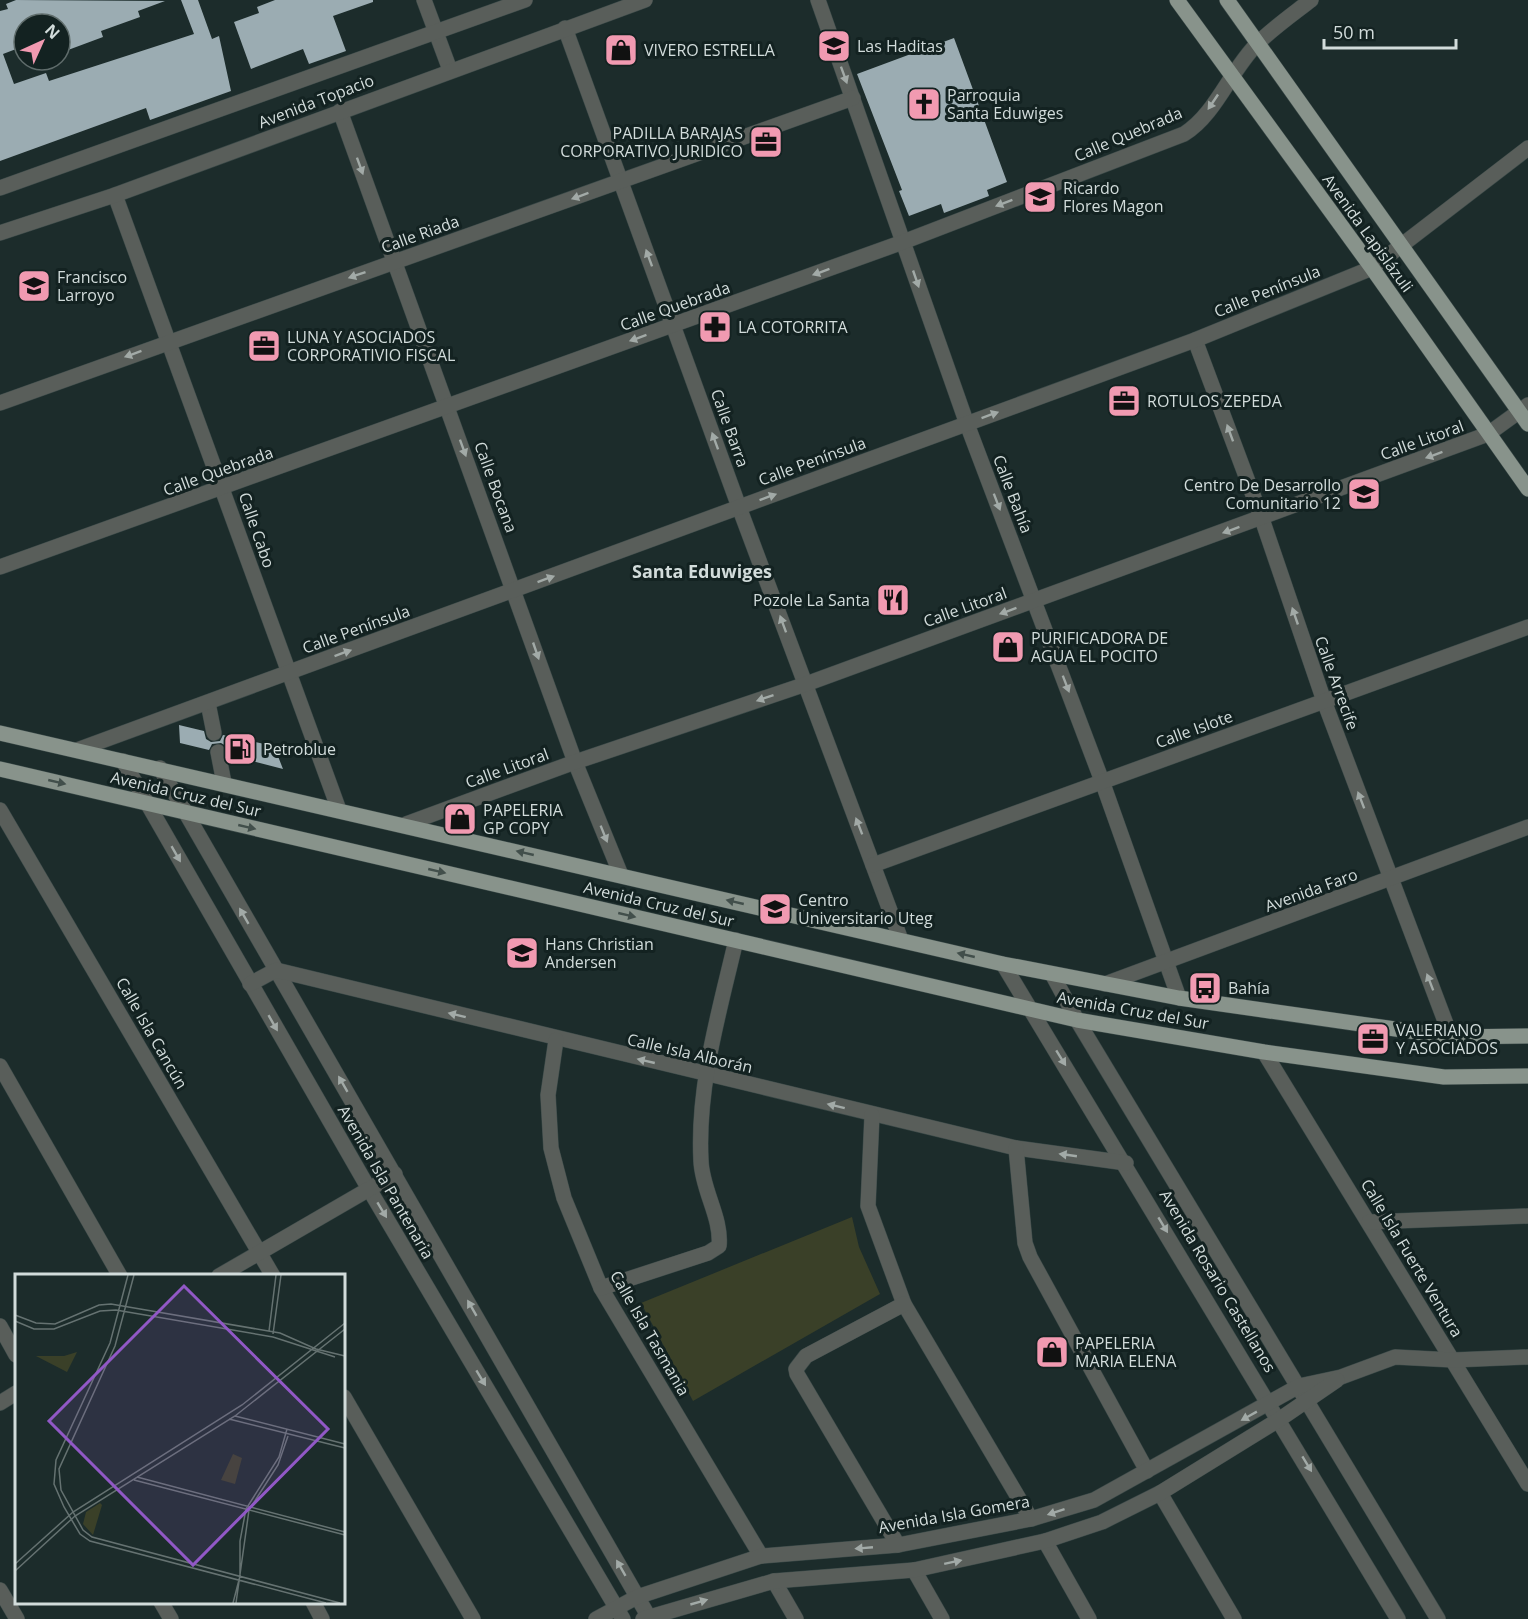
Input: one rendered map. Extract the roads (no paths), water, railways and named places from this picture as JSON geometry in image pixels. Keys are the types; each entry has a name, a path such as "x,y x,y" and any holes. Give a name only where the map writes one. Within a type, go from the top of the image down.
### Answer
{"main road":[{"name":"Avenida Lapislázuli","path":"1177,0 1230,76 1372,268 1528,489"},
{"name":"Avenida Lapislázuli","path":"1227,0 1525,413"},
{"name":"Avenida Cruz del Sur","path":"0,733 1052,974 1179,998 1451,1037 1528,1036"},
{"name":"Avenida Cruz del Sur","path":"0,769 1077,1020 1264,1052 1444,1077 1528,1077"}],"street":[{"path":"424,0 450,70"},
{"name":"Avenida Topacio","path":"0,188 437,34 525,0"},
{"name":"Avenida Topacio","path":"0,233 115,195 645,0"},
{"name":"Calle Bahía","path":"818,0 966,424 1102,781 1179,998"},
{"name":"Calle Quebrada","path":"0,567 903,242 1184,134 1201,120 1230,76 1257,43 1310,0"},
{"name":"Calle Barra","path":"566,28 739,507 901,940"},
{"name":"Calle Riada","path":"0,403 167,341 853,99"},
{"name":"Calle Bocana","path":"340,111 575,762 621,876"},
{"name":"Calle Península","path":"77,750 1196,340 1372,268 1528,148"},
{"name":"Calle Cabo","path":"115,195 339,810"},
{"name":"Calle Arrecife","path":"1196,340 1262,519 1324,701 1451,1037"},
{"name":"Calle Litoral","path":"406,825 575,762 806,684 1262,519 1488,434 1525,413"},
{"name":"Calle Islote","path":"873,866 1528,627"},
{"path":"208,703 214,733"},
{"path":"218,753 224,783"},
{"name":"Avenida Isla Pantenaria","path":"123,761 369,1189 620,1613"},
{"name":"Avenida Isla Pantenaria","path":"160,768 183,812 395,1174 647,1618"},
{"name":"Calle Isla Cancún","path":"0,810 272,1274"},
{"name":"Avenida Faro","path":"1105,984 1391,880 1528,827"},
{"path":"601,1288 708,1253 719,1246 719,1233 701,1164 701,1118 706,1075 736,940"},
{"name":"Avenida Rosario Castellanos","path":"1003,964 1126,1163 1398,1619"},
{"path":"250,984 276,970"},
{"name":"Calle Isla Alborán","path":"276,970 556,1040 1016,1148 1126,1163"},
{"name":"Avenida Rosario Castellanos","path":"1052,974 1077,1020 1438,1619"},
{"name":"Calle Isla Tasmania","path":"556,1040 548,1095 551,1148 564,1198 601,1288 761,1556"},
{"name":"Calle Isla Fuerte Ventura","path":"1264,1052 1528,1484"},
{"path":"0,1066 119,1274"},
{"path":"872,1115 868,1206 904,1304 1031,1519"},
{"path":"1016,1148 1025,1243 1030,1257 1148,1471"},
{"path":"221,1274 395,1174"},
{"path":"1369,1222 1528,1216"},
{"path":"898,1545 797,1374 798,1365 806,1356 904,1304"},
{"path":"0,1326 15,1353"},
{"path":"647,1618 774,1581 914,1570 1045,1541 1102,1522 1160,1493 1280,1419 1341,1377 1395,1357 1453,1360 1528,1357"},
{"name":"Avenida Isla Gomera","path":"596,1619 620,1613 637,1597 761,1556 898,1545 1031,1519 1094,1500 1299,1386 1341,1377"},
{"path":"0,1403 15,1394"},
{"path":"345,1399 473,1619"},
{"path":"1160,1493 1234,1619"},
{"path":"1094,1500 1102,1522"},
{"path":"1045,1541 1089,1619"},
{"path":"839,1550 844,1575"},
{"path":"914,1570 942,1619"},
{"path":"774,1581 796,1619"},
{"path":"0,1590 17,1619"},
{"path":"162,1604 171,1619"},
{"path":"314,1604 322,1619"}],"place":[{"name":"Las Haditas","path":"834,46"},
{"name":"VIVERO ESTRELLA","path":"621,50"},
{"name":"Parroquia Santa Eduwiges","path":"924,104"},
{"name":"PADILLA BARAJAS CORPORATIVO JURIDICO","path":"766,142"},
{"name":"Ricardo Flores Magon","path":"1040,197"},
{"name":"Francisco Larroyo","path":"34,286"},
{"name":"LA COTORRITA","path":"715,327"},
{"name":"LUNA Y ASOCIADOS CORPORATIVIO FISCAL","path":"264,346"},
{"name":"ROTULOS ZEPEDA","path":"1124,401"},
{"name":"Centro De Desarrollo Comunitario 12","path":"1364,494"},
{"name":"Pozole La Santa","path":"893,600"},
{"name":"PURIFICADORA DE AGUA EL POCITO","path":"1008,647"},
{"name":"Petroblue","path":"240,749"},
{"name":"PAPELERIA GP COPY","path":"460,819"},
{"name":"Centro Universitario Uteg","path":"775,909"},
{"name":"Hans Christian Andersen","path":"522,953"},
{"name":"Bahía","path":"1205,988"},
{"name":"VALERIANO Y ASOCIADOS","path":"1373,1039"},
{"name":"PAPELERIA MARIA ELENA","path":"1052,1352"}],"district":[{"name":"Santa Eduwiges","path":"702,571"}]}
